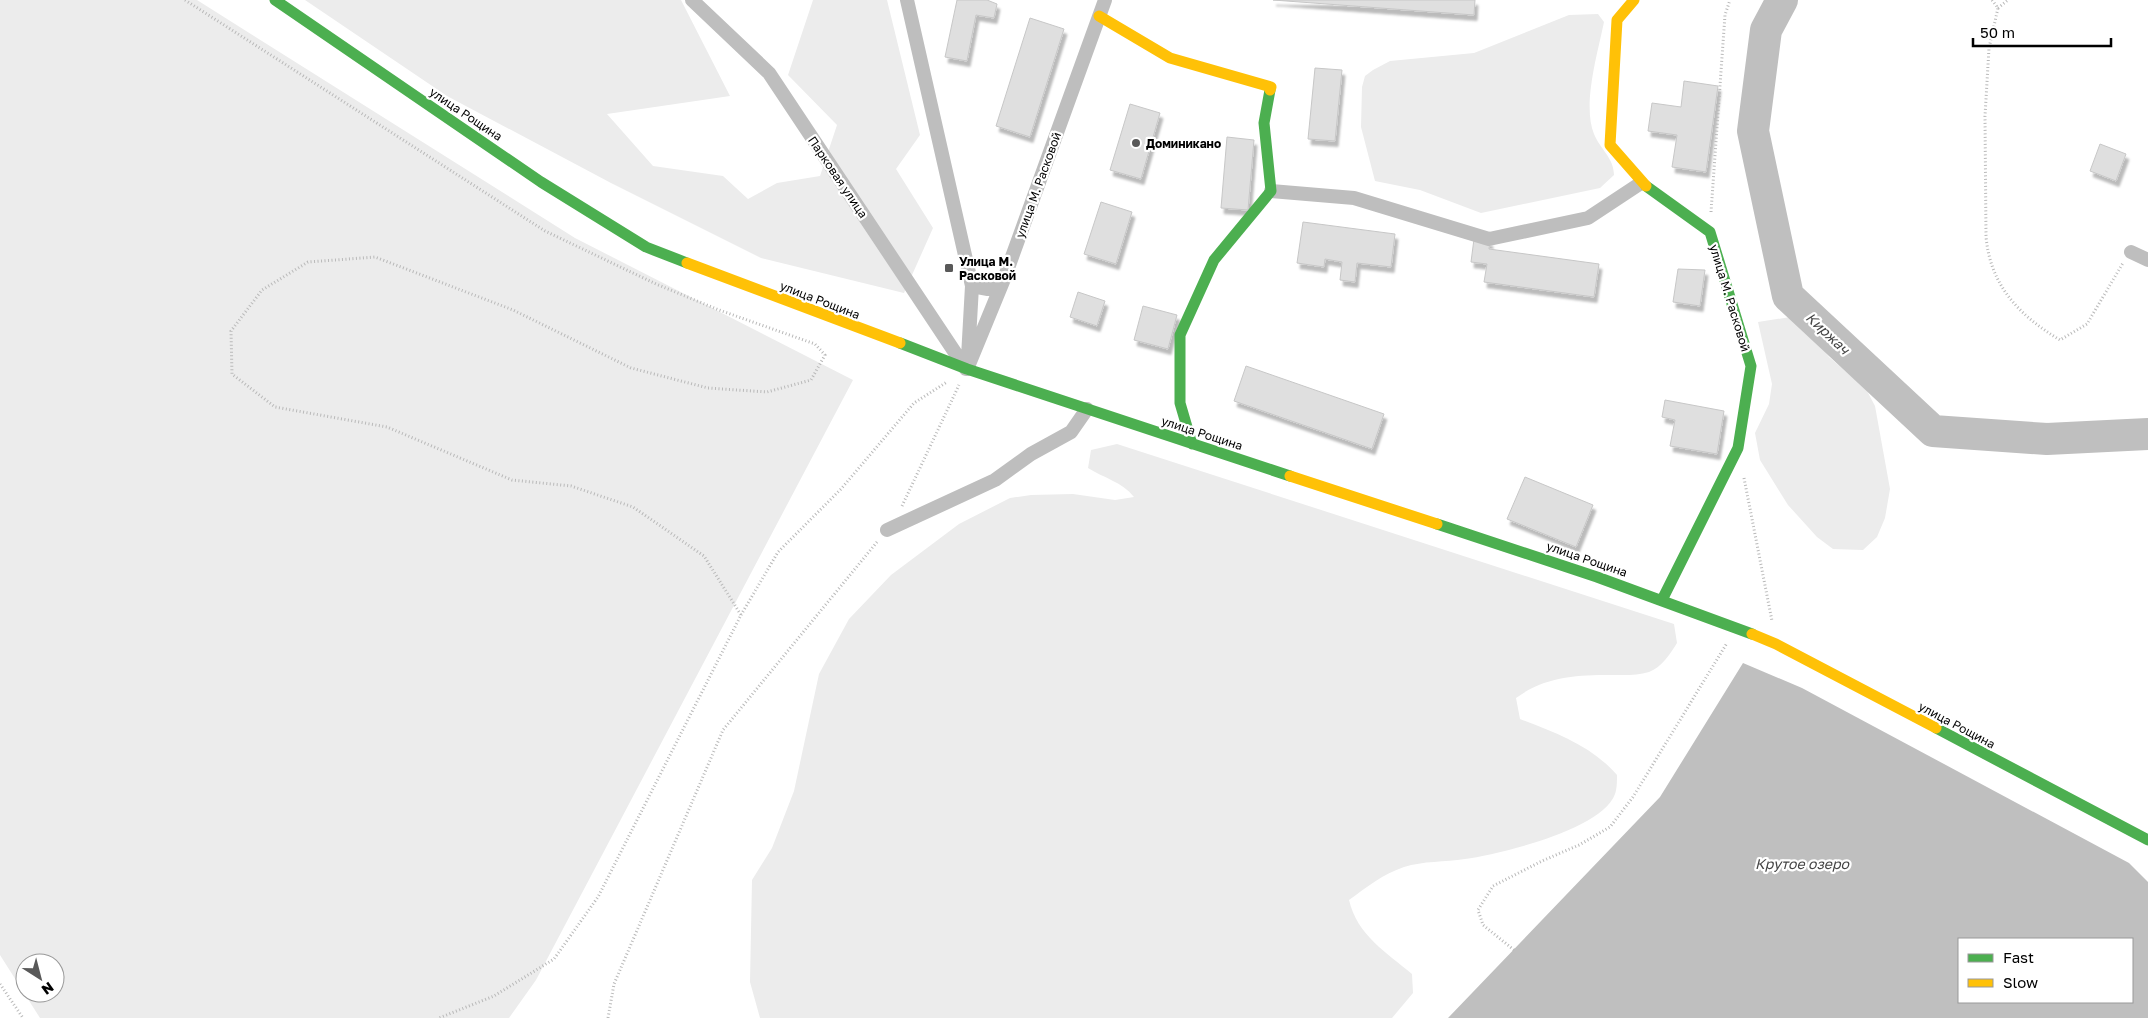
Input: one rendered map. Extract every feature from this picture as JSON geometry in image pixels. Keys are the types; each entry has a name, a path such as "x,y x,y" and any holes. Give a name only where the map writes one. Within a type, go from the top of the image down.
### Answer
{"street":[{"name":"улица Рощина","path":"275,0 541,182 646,247 967,370 1662,600 1736,628 1776,644 1861,691 2148,840"},
{"name":"Парковая улица","path":"692,0 769,73 967,370"},
{"path":"907,0 972,286 967,370"},
{"name":"улица М. Расковой","path":"967,370 1004,279 1105,0"},
{"name":"улица М. Расковой","path":"1634,0 1617,20 1610,145 1642,183 1710,232 1751,366 1738,448 1662,600"},
{"path":"1099,16 1170,58 1270,87 1264,123 1271,191 1214,260 1180,335 1180,403 1192,444"},
{"path":"1271,191 1354,198 1489,239 1588,218 1642,183"},
{"path":"2131,252 2148,260"},
{"path":"972,286 988,289 1004,279"},
{"path":"887,530 995,480 1031,454 1071,432 1087,409"}],"path":[{"path":"185,0 544,231 656,284 719,310 815,344 825,355 811,380 768,392 708,388 631,368 512,310 375,257 308,262 262,290 231,331 232,374 275,407 387,427 512,480 571,486 633,507 704,556 741,615"},
{"path":"1710,232 1725,15 1730,0"},
{"path":"1992,0 1998,8"},
{"path":"2008,0 1998,8 1989,48 1985,116 1985,208 1988,256 2001,287 2033,324 2060,340 2087,324 2108,284 2131,252"},
{"path":"439,1018 494,996 554,959 598,897 741,615 778,552 841,489 914,403 967,370"},
{"path":"901,508 967,370"},
{"path":"1744,477 1776,644"},
{"path":"608,1018 614,984 723,730 887,530"},
{"path":"1514,950 1483,925 1478,910 1493,886 1579,845 1610,827 1633,797 1736,628"},
{"path":"0,984 22,1018"}],"shaded area":[{"path":"0,0 197,0 575,238 853,380 536,980 509,1018 40,1018 30,1003 65,1003 65,953 15,953 15,979 0,955"},
{"path":"305,0 681,0 730,96 607,114 653,166 723,176 748,199 777,183 820,176 837,125 788,75 813,0 887,0 920,135 896,169 933,228 904,293 761,258 611,183 447,96"},
{"path":"1598,14 1604,22 1592,78 1590,94 1591,122 1594,134 1612,164 1614,175 1600,188 1481,213 1420,190 1375,181 1361,127 1362,87 1365,76 1373,70 1390,61 1474,53 1569,15"},
{"path":"1797,316 1829,357 1866,389 1875,406 1890,489 1885,518 1877,537 1863,550 1833,549 1817,537 1788,505 1760,460 1755,433 1769,404 1772,384 1758,322"},
{"path":"1117,444 1674,624 1677,643 1662,664 1654,670 1635,675 1585,676 1549,681 1516,698 1520,719 1573,741 1607,765 1617,775 1615,794 1606,807 1591,819 1571,829 1501,852 1404,867 1382,877 1349,900 1353,912 1366,933 1383,951 1412,974 1413,993 1392,1018 760,1018 750,982 752,880 772,848 794,791 819,674 849,619 891,575 959,524 1010,498 1031,495 1073,494 1115,500 1134,497 1118,484 1088,468 1091,450"}],"water":[{"name":"Крутое озеро","path":"1743,663 1802,688 2129,863 2148,882 2148,1018 1448,1018 1660,797"}],"building":[{"path":"957,0 987,0 997,4 994,18 976,15 967,61 945,57"},
{"path":"1273,0 1475,0 1474,15"},
{"path":"1030,18 1064,29 1030,137 996,126"},
{"path":"1315,68 1342,70 1335,141 1308,139"},
{"path":"1684,81 1718,86 1706,172 1672,167 1677,135 1648,131 1652,103 1681,107"},
{"path":"1130,104 1160,113 1141,179 1110,170"},
{"path":"1227,137 1254,140 1248,210 1221,208"},
{"path":"2100,144 2126,154 2116,181 2090,171"},
{"path":"1101,202 1132,212 1116,264 1084,254"},
{"path":"1303,222 1395,234 1391,267 1357,263 1355,282 1340,280 1342,262 1325,259 1324,267 1297,263"},
{"path":"1474,239 1490,241 1489,249 1599,264 1594,297 1484,282 1487,264 1471,262"},
{"path":"1678,269 1705,270 1700,306 1673,302"},
{"path":"1078,292 1105,301 1097,326 1070,317"},
{"path":"1143,306 1177,315 1168,349 1134,340"},
{"path":"1246,366 1384,414 1372,449 1234,401"},
{"path":"1665,400 1724,411 1717,454 1670,446 1675,420 1662,417"},
{"path":"1525,477 1593,505 1576,547 1507,519"}],"waterway":[{"name":"Киржач","path":"1782,0 1766,30 1753,131 1788,296 1933,431 2047,439 2148,434"}],"traffic: fast":[{"path":"275,0 541,182 646,247 687,263"},
{"path":"1192,444 1180,403 1180,335 1214,260 1271,191 1264,123 1270,90"},
{"path":"1646,186 1710,232 1751,366 1738,448 1662,600"},
{"path":"900,343 967,369 1290,476"},
{"path":"1437,524 1597,577 1752,634"},
{"path":"1936,728 2148,840"}],"traffic: slow":[{"path":"1634,0 1617,20 1610,145 1646,186"},
{"path":"1099,16 1170,58 1271,87 1270,90"},
{"path":"687,263 900,343"},
{"path":"1290,476 1437,524"},
{"path":"1752,634 1776,644 1936,728"}],"place":[{"name":"Доминикано","path":"1136,143"},
{"name":"Улица М. Расковой","path":"949,268"}]}
